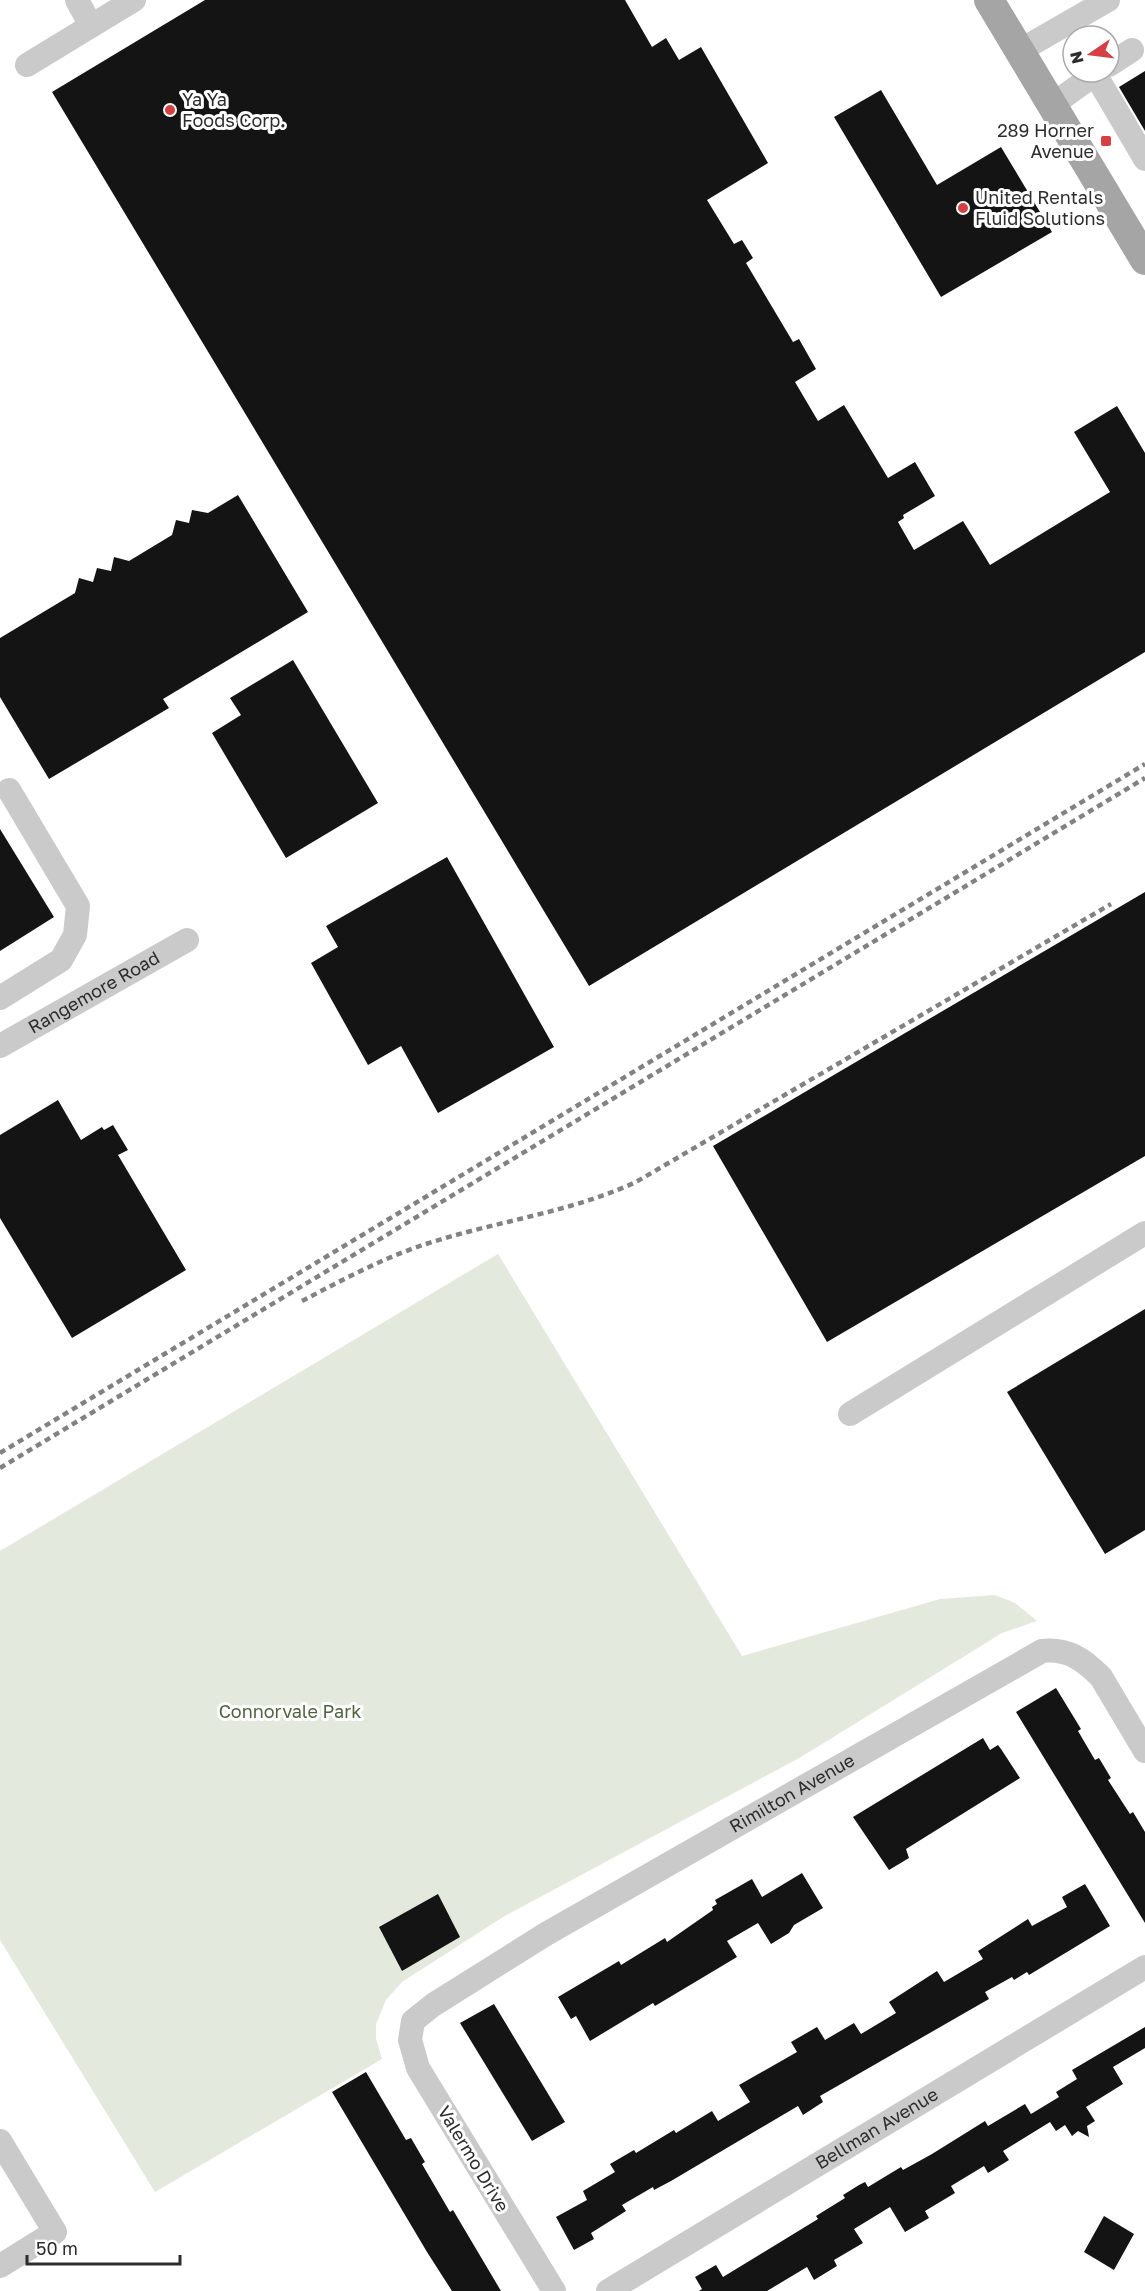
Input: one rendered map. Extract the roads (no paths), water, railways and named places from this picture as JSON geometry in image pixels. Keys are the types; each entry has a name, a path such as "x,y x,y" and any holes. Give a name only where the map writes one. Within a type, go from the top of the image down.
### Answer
{"main road":[{"path":"993,1 1019,51 1145,260"}],"street":[{"path":"77,0 91,26"},
{"path":"27,65 134,0"},
{"path":"1019,51 1108,0"},
{"path":"1121,57 1132,50"},
{"path":"1052,105 1081,84"},
{"path":"1108,84 1145,159"},
{"path":"0,998 61,960 75,935 78,906 3,787"},
{"name":"Rangemore Road","path":"0,1046 188,940"},
{"path":"850,1414 1145,1233"},
{"name":"Rimilton Avenue","path":"413,2021 433,2005 546,1934 1042,1651 1072,1654 1092,1668 1101,1677 1145,1751"},
{"name":"Bellman Avenue","path":"608,2291 1145,1967"},
{"name":"Valermo Drive","path":"413,2021 410,2040 418,2068 554,2291"},
{"path":"0,2141 55,2232 0,2266"}],"railway":[{"path":"0,1453 1145,764"},
{"path":"0,1468 1145,778"},
{"path":"302,1301 363,1270 410,1250 452,1236 585,1202 636,1182 1111,904"}],"place":[{"name":"Ya Ya Foods Corp.","path":"170,110"},
{"name":"289 Horner Avenue","path":"1106,141"},
{"name":"United Rentals Fluid Solutions","path":"963,208"}],"park label":[{"name":"Connorvale Park","path":"290,1712"}]}
